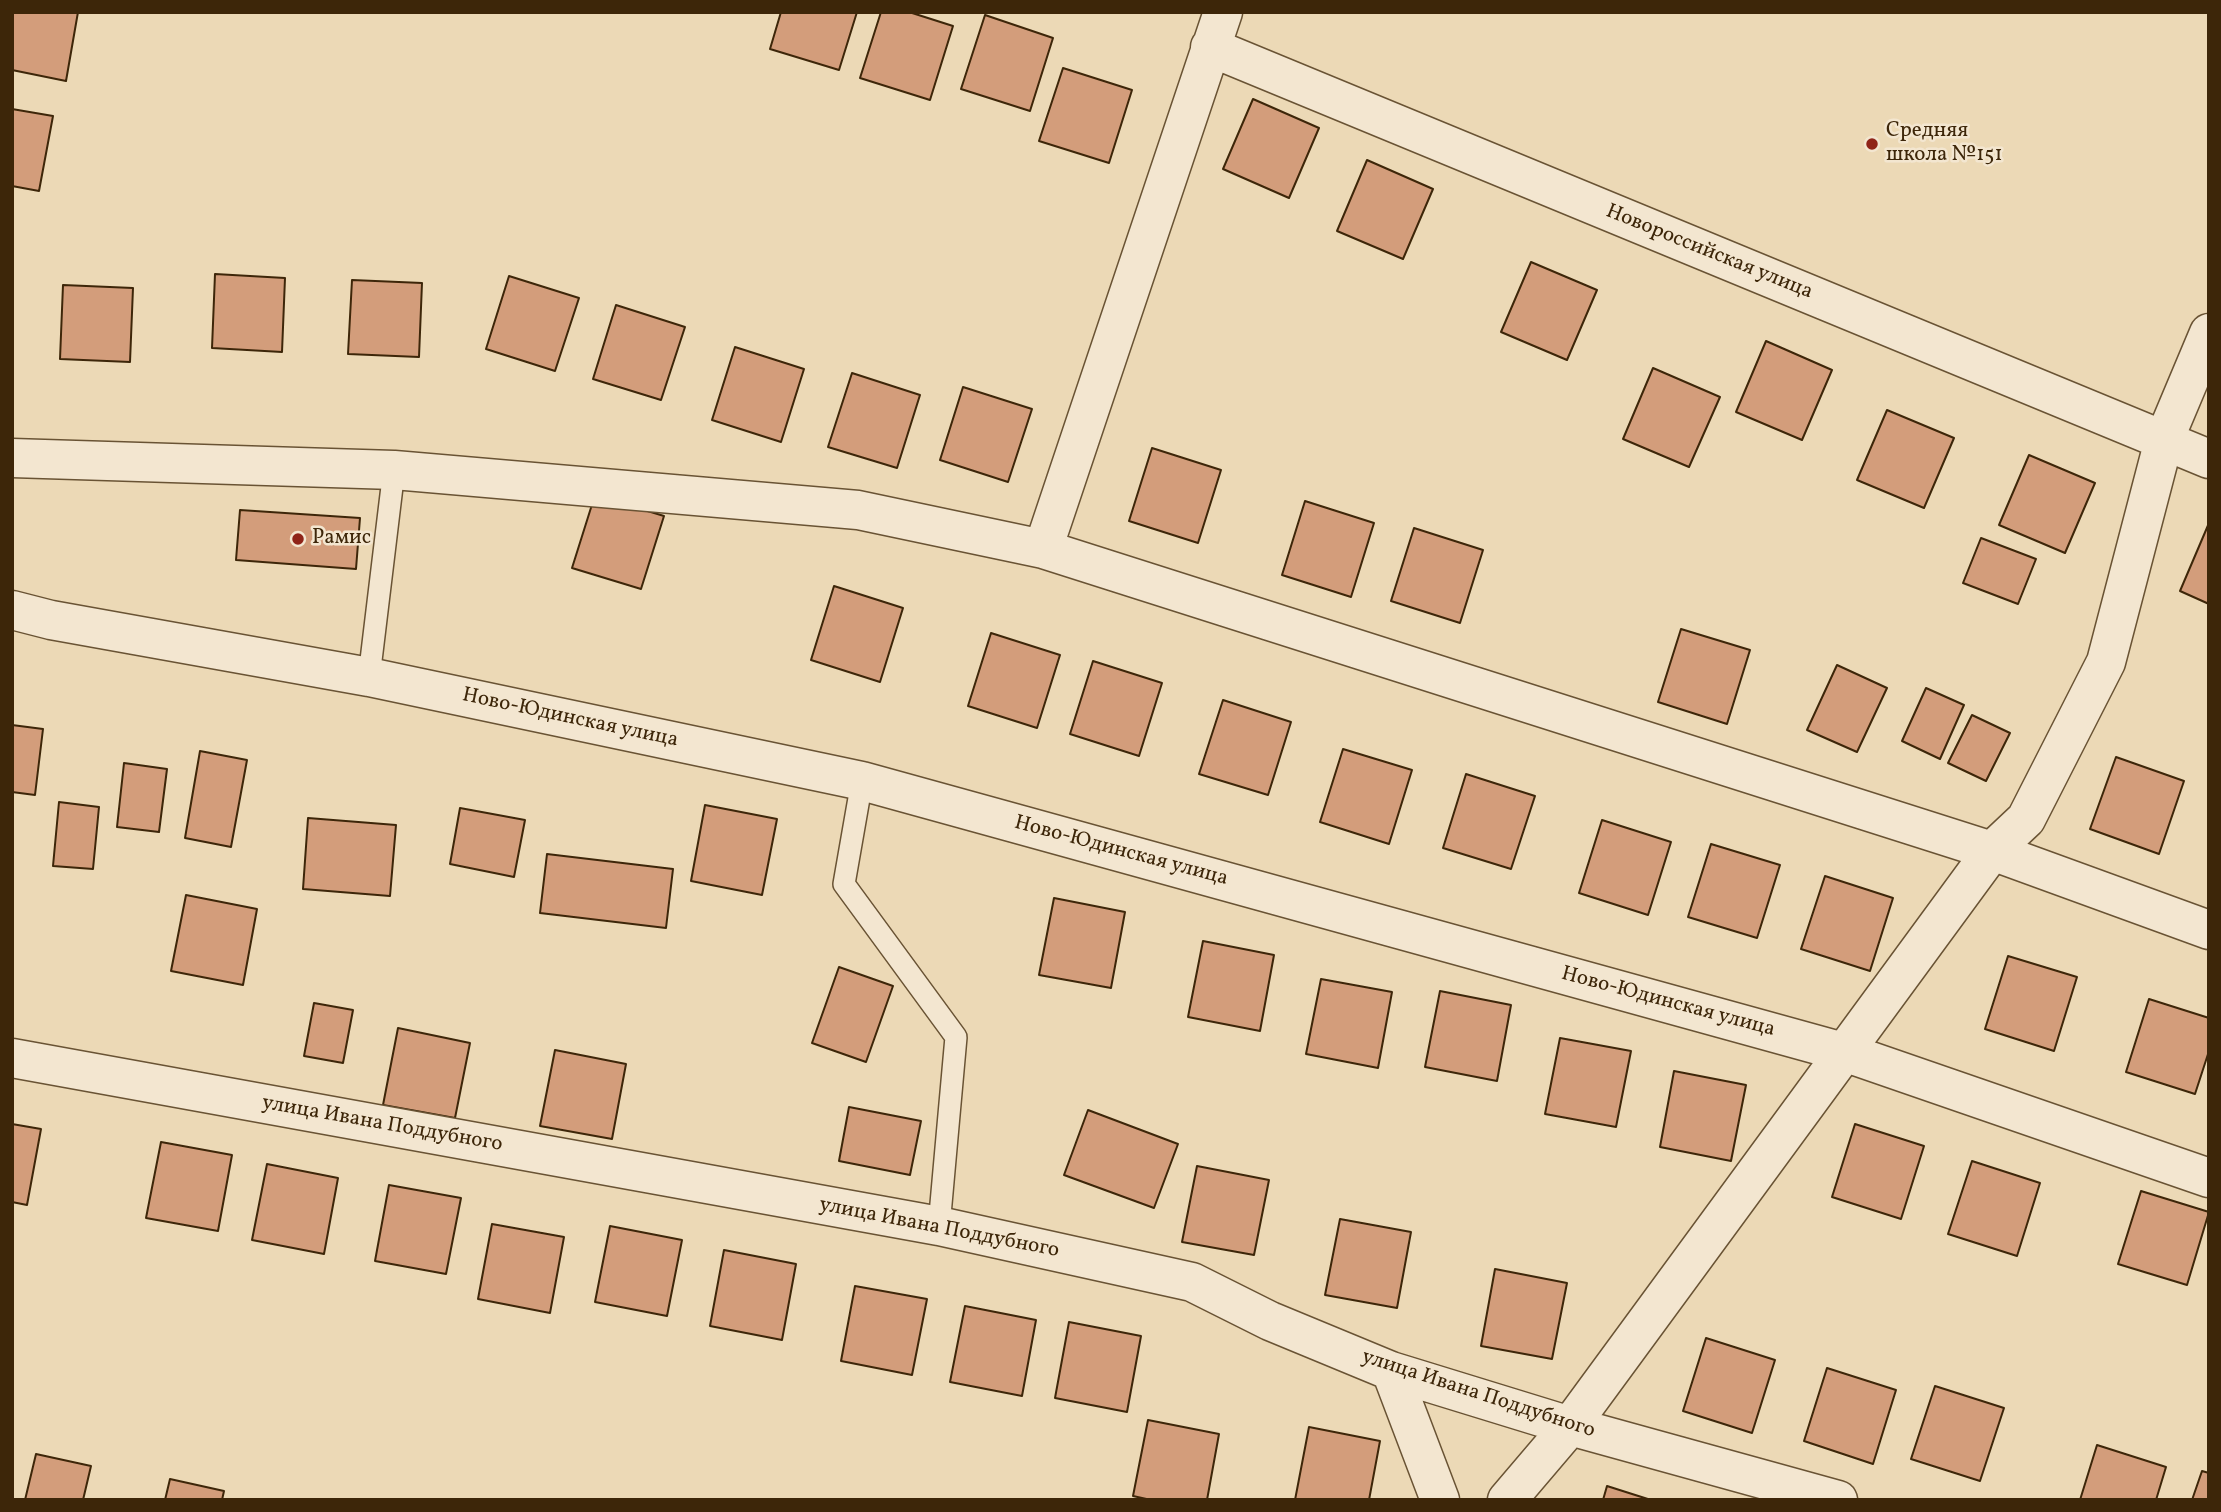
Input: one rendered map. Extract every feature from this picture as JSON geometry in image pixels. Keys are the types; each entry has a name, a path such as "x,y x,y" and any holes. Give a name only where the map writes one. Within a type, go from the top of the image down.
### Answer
{"street":[{"name":"Новороссийская улица","path":"1219,21 2209,459"},
{"path":"1043,549 1219,21"},
{"path":"1507,1500 1570,1426 1847,1053 1992,852 2025,819 2106,662 2164,440 2209,333"},
{"path":"12,458 394,470 858,510 1043,549 1992,852 2209,930"},
{"name":"Ново-Юдинская улица","path":"12,610 51,620 369,677 862,781 1847,1053 2209,1178"},
{"name":"улица Ивана Поддубного","path":"12,1058 939,1226 1192,1282 1270,1321 1391,1371 1570,1426 1838,1500"},
{"path":"1391,1371 1440,1500"}],"lane":[{"path":"369,677 394,470"},
{"path":"862,781 844,884 956,1037 939,1226"}],"building":[{"path":"12,12 78,12 66,81 12,70"},
{"path":"781,12 857,12 839,70 770,49"},
{"path":"881,12 909,12 953,26 930,100 860,78"},
{"path":"985,15 1053,38 1030,111 961,89"},
{"path":"1063,68 1132,90 1109,163 1039,141"},
{"path":"1253,99 1319,128 1289,198 1223,169"},
{"path":"12,109 53,116 39,191 12,186"},
{"path":"1367,160 1433,189 1403,259 1337,231"},
{"path":"1531,262 1597,290 1567,360 1501,332"},
{"path":"215,274 285,278 282,352 212,348"},
{"path":"509,276 579,298 555,371 486,349"},
{"path":"352,280 422,283 419,357 348,354"},
{"path":"63,285 133,288 130,362 60,359"},
{"path":"616,305 685,327 661,400 593,379"},
{"path":"1766,341 1832,370 1802,440 1736,412"},
{"path":"735,347 804,369 781,442 712,420"},
{"path":"1653,368 1720,397 1689,467 1623,439"},
{"path":"852,373 920,395 897,468 828,447"},
{"path":"963,387 1032,409 1008,482 940,460"},
{"path":"1887,410 1954,438 1924,508 1857,480"},
{"path":"1152,448 1221,470 1198,543 1129,521"},
{"path":"2029,455 2095,483 2065,553 1999,525"},
{"path":"595,495 664,516 641,589 572,568"},
{"path":"1305,501 1374,523 1351,597 1282,575"},
{"name":"Рамис","path":"240,510 360,518 356,569 236,560"},
{"path":"2209,523 2209,604 2180,591"},
{"path":"1414,528 1483,550 1460,623 1391,601"},
{"path":"1981,538 2036,559 2018,604 1963,583"},
{"path":"834,586 903,608 880,682 811,660"},
{"path":"1681,629 1750,650 1727,724 1658,702"},
{"path":"991,633 1060,655 1037,728 968,706"},
{"path":"1093,661 1162,683 1139,756 1070,734"},
{"path":"1837,665 1887,688 1857,752 1807,730"},
{"path":"1926,688 1964,705 1940,759 1902,741"},
{"path":"1223,700 1291,722 1268,795 1199,774"},
{"path":"1972,715 2010,733 1986,781 1948,763"},
{"path":"12,725 43,729 35,795 12,792"},
{"path":"1343,749 1412,770 1389,844 1320,822"},
{"path":"200,751 247,760 231,847 185,838"},
{"path":"2116,757 2184,781 2159,854 2090,829"},
{"path":"124,763 167,769 159,832 117,827"},
{"path":"1466,774 1535,796 1511,869 1443,848"},
{"path":"59,802 99,807 93,869 53,866"},
{"path":"705,805 777,819 762,895 691,881"},
{"path":"460,808 525,820 514,877 450,864"},
{"path":"308,818 396,825 390,896 303,889"},
{"path":"1602,820 1671,842 1648,915 1579,893"},
{"path":"1711,844 1780,865 1757,938 1688,917"},
{"path":"547,854 673,869 666,928 540,913"},
{"path":"1825,876 1893,898 1870,971 1801,949"},
{"path":"186,895 257,909 243,985 171,971"},
{"path":"1054,898 1125,912 1111,988 1039,975"},
{"path":"1203,941 1274,955 1260,1031 1188,1017"},
{"path":"2008,956 2077,977 2054,1051 1985,1029"},
{"path":"839,967 893,986 866,1062 812,1043"},
{"path":"1321,979 1392,992 1378,1068 1306,1054"},
{"path":"1440,991 1511,1005 1497,1081 1425,1067"},
{"path":"2149,999 2209,1018 2209,1051 2195,1094 2126,1072"},
{"path":"314,1003 353,1010 343,1063 304,1056"},
{"path":"398,1028 470,1043 455,1118 383,1105"},
{"path":"1560,1038 1631,1051 1616,1127 1545,1114"},
{"path":"555,1050 626,1064 612,1139 540,1126"},
{"path":"1674,1071 1746,1085 1731,1161 1660,1147"},
{"path":"849,1107 921,1121 910,1175 839,1161"},
{"path":"1088,1110 1178,1144 1154,1208 1064,1175"},
{"path":"12,1124 41,1129 27,1205 12,1202"},
{"path":"1855,1124 1924,1146 1901,1219 1832,1197"},
{"path":"161,1142 232,1155 218,1231 146,1218"},
{"path":"1972,1161 2040,1183 2017,1256 1948,1234"},
{"path":"267,1164 338,1178 324,1254 252,1240"},
{"path":"1197,1166 1269,1180 1254,1255 1182,1242"},
{"path":"389,1185 461,1198 446,1274 375,1261"},
{"path":"2141,1191 2209,1212 2187,1285 2118,1264"},
{"path":"1340,1219 1411,1232 1397,1308 1325,1295"},
{"path":"492,1224 564,1237 550,1313 478,1299"},
{"path":"610,1226 682,1240 667,1316 595,1302"},
{"path":"724,1250 796,1264 782,1340 710,1326"},
{"path":"1495,1269 1567,1283 1552,1359 1481,1346"},
{"path":"855,1286 927,1299 912,1375 841,1361"},
{"path":"965,1306 1036,1320 1022,1396 950,1382"},
{"path":"1069,1322 1141,1336 1127,1412 1055,1398"},
{"path":"1706,1338 1775,1360 1752,1433 1683,1411"},
{"path":"1827,1368 1896,1390 1873,1464 1804,1441"},
{"path":"1935,1386 2004,1408 1980,1481 1911,1459"},
{"path":"1148,1420 1219,1434 1207,1500 1151,1500 1133,1496"},
{"path":"1309,1427 1380,1441 1369,1500 1295,1500"},
{"path":"2097,1445 2166,1467 2156,1500 2080,1500"},
{"path":"36,1454 91,1466 83,1500 25,1500"},
{"path":"2202,1471 2209,1473 2209,1500 2192,1500"},
{"path":"170,1479 224,1491 222,1500 165,1500"},
{"path":"1607,1486 1651,1500 1603,1500"}],"place":[{"name":"Средняя школа №151","path":"1872,144"},
{"name":"Рамис","path":"298,539"}]}
